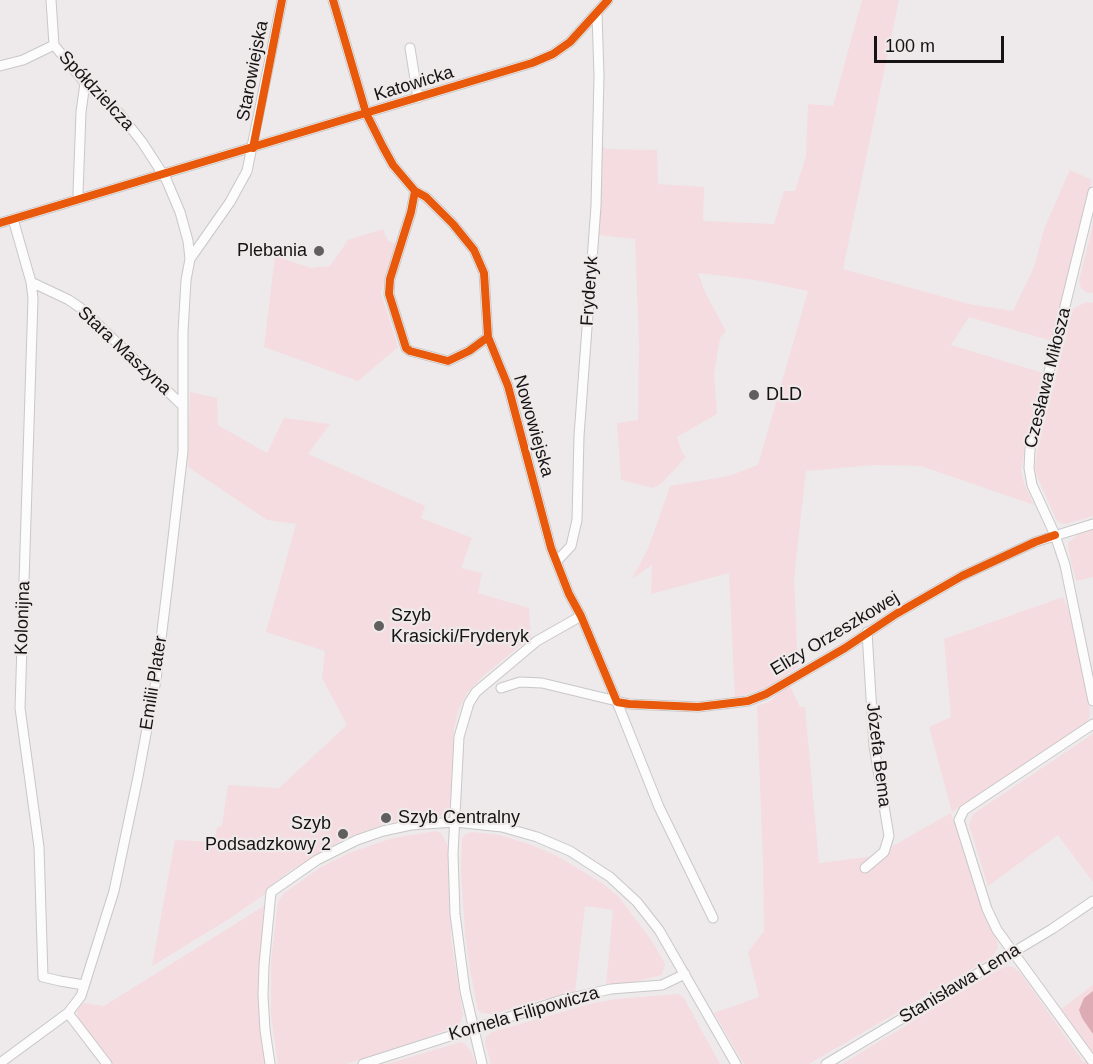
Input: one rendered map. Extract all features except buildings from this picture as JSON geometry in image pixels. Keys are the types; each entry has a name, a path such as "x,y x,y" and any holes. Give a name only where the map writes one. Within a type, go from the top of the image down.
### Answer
{"street":[{"name":"Spółdzielcza","path":"51,0 54,45 85,83 119,113 163,174"},
{"name":"Starowiejska","path":"253,148 282,0"},
{"name":"Nowowiejska","path":"332,0 366,114 393,165 415,191 426,197 453,224 474,250 484,273 488,338 508,386 556,562 581,616 659,807 713,918"},
{"name":"Katowicka","path":"0,223 510,71 553,54 570,42 608,0"},
{"name":"Fryderyk","path":"556,562 571,546 577,520 579,436 596,206 599,76 597,13"},
{"path":"0,66 23,60 54,45"},
{"path":"410,48 418,98"},
{"path":"80,199 78,193 80,135 85,83"},
{"name":"Emilii Plater","path":"190,259 235,194 247,171 253,148"},
{"name":"Emilii Plater","path":"0,1063 68,1013 81,996 119,868 156,680 181,477 183,332 186,280 190,259 180,212 163,174"},
{"path":"415,191 411,212 390,279 389,294 406,348 448,361 488,338"},
{"name":"Czesława Miłosza","path":"1093,192 1029,458 1032,485 1055,535 1061,554 1093,701"},
{"name":"Kolonijna","path":"13,219 31,282 20,708 39,847 43,976 84,985"},
{"name":"Stara Maszyna","path":"31,282 69,300 82,309 183,406"},
{"name":"Elizy Orzeszkowej","path":"501,688 520,682 542,683 629,704 698,707 748,701 766,694 845,648 867,632 962,576 1035,542 1093,524"},
{"path":"482,1064 472,1029 456,930 453,872 459,737 469,703 485,683 546,634 581,616"},
{"name":"Józefa Bema","path":"866,868 885,852 889,836 874,746 867,632"},
{"path":"1093,724 971,806 960,816 963,833 987,909 997,930 1093,1062"},
{"path":"270,1064 263,988 271,892 322,857 357,840 411,825 454,822 490,825 525,833 560,846 590,863 619,885 645,911 667,941 736,1064"},
{"name":"Stanisława Lema","path":"826,1064 1063,922 1093,901"},
{"name":"Kornela Filipowicza","path":"363,1064 575,996 611,989 662,985 686,974"},
{"path":"68,1013 107,1064"}],"shaded area":[{"path":"862,0 899,0 843,269 969,304 1013,311 1034,267 1044,229 1070,170 1092,180 1052,341 969,317 951,345 1043,373 1021,471 1034,505 921,466 875,465 806,471 794,579 798,667 769,687 735,698 729,573 651,594 652,565 632,579 648,549 670,486 729,476 758,465 808,291 755,280 698,273 705,292 726,331 720,338 714,374 717,414 677,437 686,457 662,483 653,488 621,480 617,423 638,420 639,344 635,239 599,235 602,146 606,149 657,150 658,184 704,187 703,221 774,224 784,191 795,191 806,156 808,104 833,106"},
{"path":"1093,224 1093,293 1087,293 1081,288 1079,281"},
{"path":"383,229 388,241 397,244 381,293 398,347 358,381 264,347 275,256 311,268 330,266 348,240"},
{"path":"1086,302 1093,303 1093,516 1066,524 1056,519 1037,476 1035,465 1073,309"},
{"path":"190,392 217,398 218,425 267,453 284,418 330,424 308,454 425,506 421,518 472,538 461,568 482,573 478,593 529,608 531,637 483,676 467,693 458,711 454,729 450,807 446,813 440,816 387,823 342,840 291,870 267,888 265,894 229,919 152,966 175,840 214,842 217,827 222,826 228,785 279,788 347,725 322,678 325,651 266,632 296,524 267,520 188,467"},
{"path":"1093,529 1093,577 1076,581 1068,543 1080,533"},
{"path":"1063,597 1070,613 1090,709 1089,719 1083,726 952,812 929,727 951,717 944,639"},
{"path":"789,684 800,707 805,707 819,863 875,856 951,813 975,889 996,937 998,948 992,957 809,1064 744,1064 714,1013 759,997 748,952 764,931 757,706 769,702"},
{"path":"1093,734 1093,882 1058,835 988,886 969,825 973,814"},
{"path":"436,831 441,833 448,846 451,939 463,1014 460,1024 429,1037 346,1064 278,1064 271,1015 271,961 278,902 283,894 321,867 349,853 393,838"},
{"path":"473,832 499,835 529,844 555,855 602,883 619,897 652,941 665,964 662,975 606,986 613,910 585,906 575,992 493,1014 482,1013 478,1010 465,933 461,870 462,838"},
{"path":"264,906 258,996 266,1064 112,1064 78,1020 77,1011 83,1003 104,1006"},
{"path":"1008,966 1013,967 1022,975 1084,1063 1093,1053 1093,1064 842,1064 998,970"},
{"path":"1093,985 1093,1053 1061,1009"},
{"path":"1093,991 1093,1034 1079,1010 1084,998"},
{"path":"678,994 684,998 720,1064 491,1064 485,1043 486,1037 492,1032 593,1003"},
{"path":"461,1042 472,1053 476,1064 387,1064"}],"cycle path":[{"path":"253,148 282,0"},
{"path":"333,0 366,113 383,147 393,165 415,191 426,197 453,224 474,250 484,273 488,337 508,386 551,548 617,702 698,707 748,701 766,694 845,648 896,614 962,576 1055,535"},
{"path":"0,223 532,63 553,54 570,42 608,0"},
{"path":"415,191 411,212 390,279 389,294 406,348 448,361 469,351 488,337"}],"place":[{"name":"Plebania","path":"319,251"},
{"name":"DLD","path":"754,395"},
{"name":"Szyb Krasicki/Fryderyk","path":"379,626"},
{"name":"Szyb Centralny","path":"386,818"},
{"name":"Szyb Podsadzkowy 2","path":"343,834"}]}
